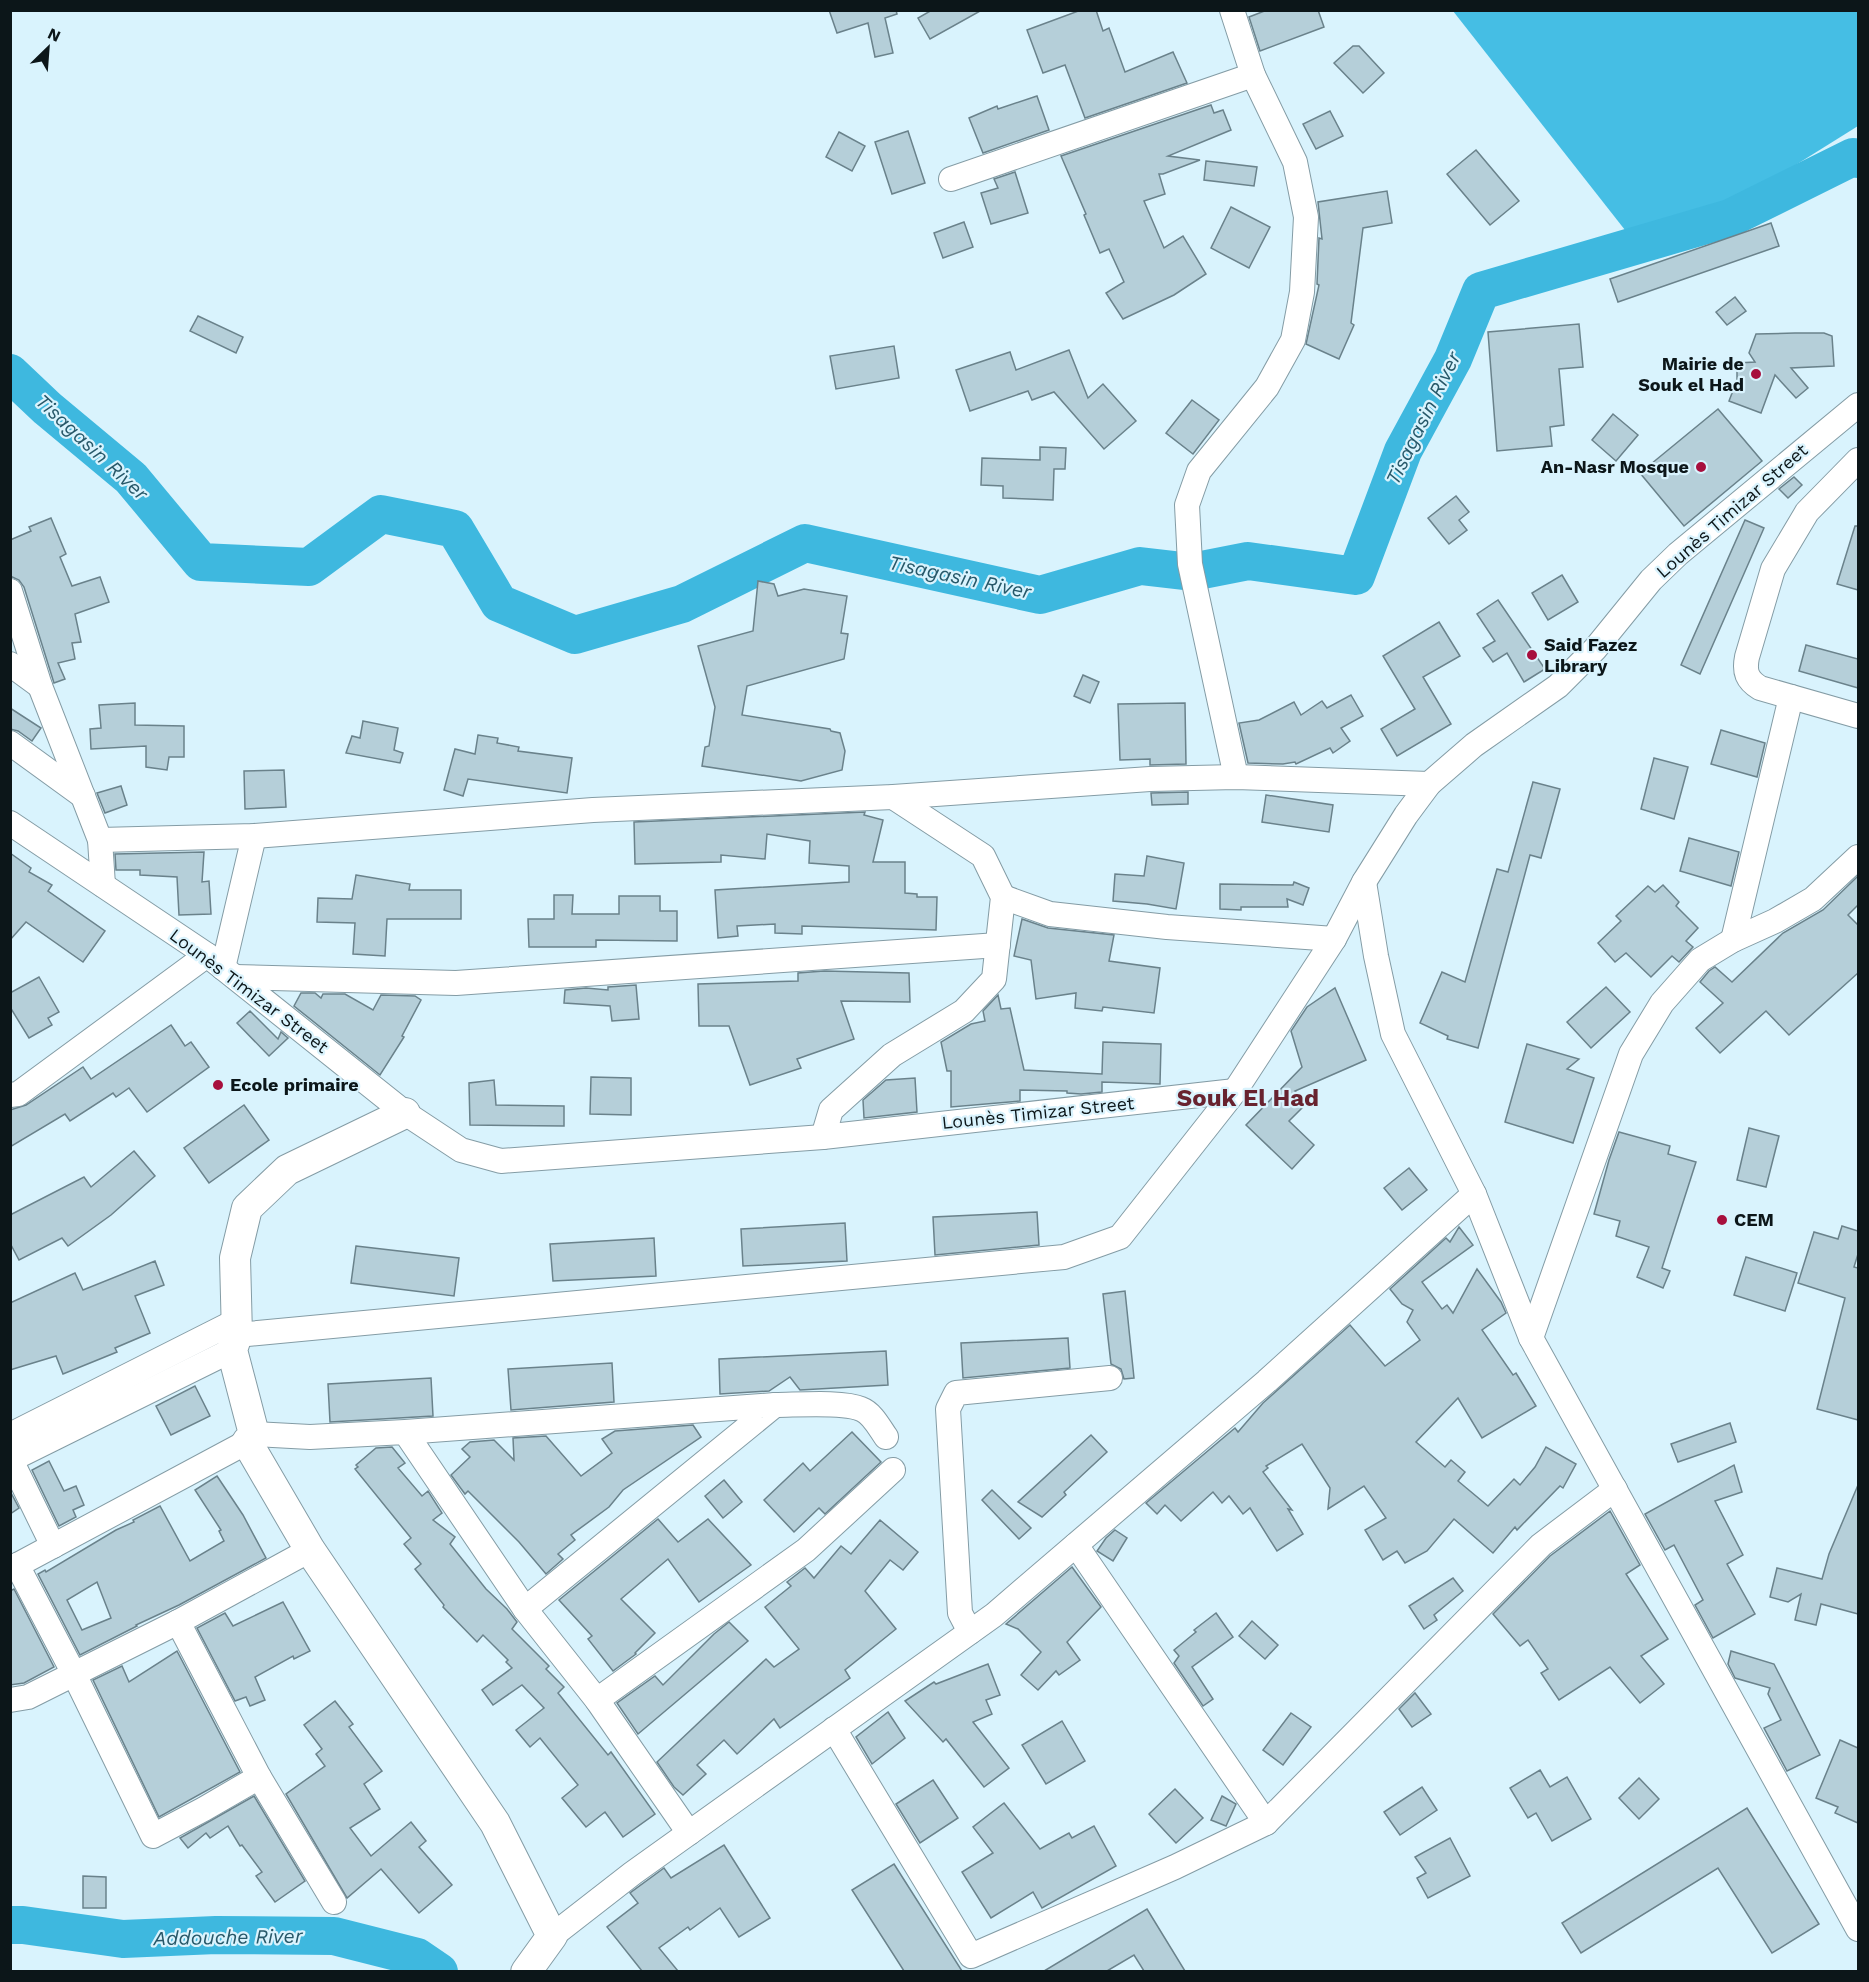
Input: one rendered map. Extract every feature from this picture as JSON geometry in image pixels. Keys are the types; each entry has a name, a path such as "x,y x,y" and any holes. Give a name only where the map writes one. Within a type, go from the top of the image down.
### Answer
{"street":[{"path":"1232,10 1253,75 1295,162 1306,217 1302,292 1293,340 1267,387 1199,471 1187,505 1190,564 1236,777"},
{"path":"951,179 1253,75"},
{"name":"Lounès Timizar Street","path":"10,823 222,967 405,1113 461,1150 501,1161 823,1137 1235,1091 1334,939 1364,882 1406,815 1429,784 1474,746 1558,686 1595,650 1639,595 1678,554 1858,405"},
{"path":"1858,460 1807,512 1773,569 1745,669 1750,681 1760,688 1858,716"},
{"path":"10,591 40,686 100,840 103,885"},
{"path":"10,664 40,686"},
{"path":"1733,940 1791,697"},
{"path":"10,742 83,796"},
{"path":"100,840 254,836 593,810 893,797 1150,779 1236,777 1429,784"},
{"path":"823,1137 831,1110 892,1055 964,1011 994,979 1003,897 983,856 893,797"},
{"path":"222,967 254,836"},
{"path":"1531,1338 1631,1054 1662,1003 1700,960 1733,940 1775,921 1813,899 1858,856"},
{"path":"1364,882 1392,1034 1474,1194 1531,1338 1858,1929"},
{"path":"1003,897 1050,914 1167,927 1334,939"},
{"path":"13,1090 222,967 456,983 998,945"},
{"path":"10,1435 235,1335 1064,1257 1120,1237 1235,1091"},
{"path":"405,1113 287,1170 247,1208 235,1258 235,1335 250,1438 310,1550 495,1823 552,1936"},
{"path":"526,1971 552,1936 633,1873 994,1615 1267,1382 1474,1194"},
{"path":"53,1546 11,1460 235,1335"},
{"path":"970,1632 960,1613 948,1409 956,1393 1110,1378"},
{"path":"525,1609 775,1405"},
{"path":"259,1777 153,1836 74,1674 14,1567 250,1438 405,1432 775,1405 828,1405 862,1409 874,1420 886,1437"},
{"path":"405,1432 525,1609 597,1700 689,1833"},
{"path":"597,1700 806,1550 893,1470"},
{"path":"834,1729 976,1964 1266,1823 1541,1545 1615,1489"},
{"path":"1076,1545 1266,1823"},
{"path":"10,1700 28,1697 178,1622 310,1550"},
{"path":"178,1622 259,1777 334,1902"}],"shaded area":[{"path":"1453,11 1858,11 1858,126 1647,258"}],"building":[{"path":"829,10 896,10 897,14 885,18 893,53 875,57 868,23 837,33"},
{"path":"932,10 982,10 930,39 918,18"},
{"path":"1081,10 1096,10 1103,31 1109,28 1125,72 1173,52 1187,83 1085,118 1065,65 1043,73 1027,30"},
{"path":"1267,10 1318,10 1324,27 1260,51 1249,17"},
{"path":"1353,46 1359,46 1384,73 1363,93 1334,63"},
{"path":"1037,96 1049,130 983,153 969,118 997,106 998,109"},
{"path":"1211,105 1214,113 1223,110 1231,130 1168,156 1200,160 1159,174 1165,194 1144,201 1164,248 1183,236 1206,274 1174,295 1123,319 1106,293 1124,282 1109,249 1100,253 1061,156"},
{"path":"1330,111 1343,136 1316,149 1303,124"},
{"path":"908,131 925,183 892,194 875,142"},
{"path":"839,132 865,146 852,171 826,157"},
{"path":"1476,150 1519,201 1490,225 1447,174"},
{"path":"1206,161 1257,167 1254,186 1204,180"},
{"path":"1015,172 1028,213 991,224 981,193 998,188 994,179"},
{"path":"1387,191 1392,223 1363,228 1351,323 1354,325 1339,359 1306,344 1319,285 1317,284 1319,238 1322,239 1318,202"},
{"path":"1231,207 1270,227 1249,268 1211,248"},
{"path":"964,222 973,247 943,258 934,233"},
{"path":"1771,223 1779,246 1618,302 1610,279"},
{"path":"1735,297 1746,311 1727,325 1716,312"},
{"path":"198,316 243,337 236,353 190,331"},
{"path":"1579,324 1583,367 1559,369 1564,425 1550,427 1552,446 1497,451 1488,332"},
{"name":"Mairie de Souk el Had","path":"1824,333 1832,336 1834,366 1791,368 1808,388 1796,398 1775,375 1761,413 1729,401 1737,380 1737,363 1755,362 1749,353 1756,334"},
{"path":"894,346 899,378 836,389 830,356"},
{"path":"1069,350 1088,398 1103,384 1136,421 1104,449 1054,392 1032,400 1028,391 970,411 956,370 1010,352 1016,370"},
{"path":"1192,400 1219,420 1193,454 1166,433"},
{"name":"An-Nasr Mosque","path":"1718,409 1762,461 1684,526 1640,473"},
{"path":"1613,414 1638,435 1616,461 1592,440"},
{"path":"1040,447 1066,448 1065,469 1054,469 1053,500 1003,498 1003,486 981,485 982,458 1040,460"},
{"path":"1794,477 1802,485 1788,498 1779,489"},
{"path":"1456,496 1469,512 1459,520 1467,530 1449,544 1428,518"},
{"path":"51,518 66,554 60,557 72,586 100,577 109,602 75,614 81,642 72,643 75,659 58,663 65,679 54,683 24,587 19,580 10,576 10,540 31,531 29,527"},
{"path":"1745,520 1764,528 1700,674 1681,665"},
{"path":"1855,526 1858,526 1858,590 1837,584"},
{"path":"1562,575 1578,602 1548,620 1532,593"},
{"path":"758,581 774,584 778,596 804,589 847,596 841,633 848,634 844,659 747,686 742,715 830,729 840,733 845,751 842,770 801,781 702,766 705,747 709,746 715,707 698,646 753,631"},
{"path":"1498,600 1545,669 1524,682 1507,653 1493,662 1483,648 1495,641 1477,614"},
{"path":"1439,622 1460,656 1423,677 1451,724 1397,756 1381,729 1415,709 1383,656"},
{"path":"1806,645 1858,659 1858,688 1799,671"},
{"path":"1083,675 1099,682 1090,703 1074,696"},
{"path":"1351,695 1363,716 1341,728 1350,741 1333,753 1330,748 1296,764 1295,762 1248,763 1239,723 1259,720 1294,702 1301,715 1322,701 1327,708"},
{"path":"135,703 135,725 184,726 184,757 169,757 167,770 146,767 146,746 91,749 90,729 101,728 99,705"},
{"path":"1185,703 1186,764 1150,765 1150,759 1120,760 1118,704"},
{"path":"10,708 41,728 32,741 18,731 10,729"},
{"path":"363,721 398,728 394,750 403,753 400,763 346,753 352,736 360,738"},
{"path":"1721,730 1765,743 1757,777 1711,764"},
{"path":"478,735 498,738 497,743 519,747 518,751 572,758 567,793 468,779 463,796 444,790 455,749 475,754"},
{"path":"1654,758 1688,767 1674,819 1641,809"},
{"path":"284,770 286,807 245,809 244,771"},
{"path":"1533,782 1560,789 1541,858 1530,855 1478,1048 1447,1039 1448,1036 1420,1023 1442,972 1465,982 1497,869 1508,872"},
{"path":"121,786 127,805 105,813 97,793"},
{"path":"1188,792 1188,804 1152,805 1151,793"},
{"path":"1266,795 1333,805 1329,832 1262,822"},
{"path":"865,812 864,815 883,820 873,862 905,862 905,893 917,894 917,897 937,897 936,930 802,926 802,934 775,933 775,924 737,926 738,936 718,938 715,890 849,882 849,866 809,863 810,841 767,834 765,859 721,855 721,862 635,864 634,822"},
{"path":"1689,838 1739,852 1731,886 1680,871"},
{"path":"204,852 202,882 209,881 211,914 179,915 177,877 140,875 140,870 116,870 115,854"},
{"path":"10,853 31,868 29,872 52,885 48,891 105,931 83,962 26,922 10,940"},
{"path":"1147,856 1184,863 1176,909 1113,901 1115,874 1144,876"},
{"path":"356,875 410,884 409,890 461,890 461,919 387,919 385,956 353,954 355,923 317,922 318,898 352,899"},
{"path":"1858,876 1858,905 1848,915 1858,925 1858,973 1789,1035 1766,1011 1720,1053 1696,1028 1723,1003 1700,982 1715,967 1732,982 1783,933 1823,910"},
{"path":"1294,882 1309,888 1303,905 1287,899 1288,907 1220,909 1220,884 1293,885"},
{"path":"1663,885 1679,902 1676,906 1698,928 1686,941 1693,947 1679,962 1672,956 1651,977 1626,953 1615,962 1598,943 1621,921 1616,916 1648,886 1655,892"},
{"path":"554,895 573,895 572,914 619,914 619,896 660,896 660,911 677,911 677,941 596,940 596,947 529,947 528,919 554,919"},
{"path":"1022,919 1048,928 1114,935 1109,961 1160,968 1154,1013 1103,1007 1102,1011 1075,1008 1076,993 1036,999 1031,960 1014,956"},
{"path":"824,971 909,973 910,1002 841,1001 854,1039 797,1059 801,1068 750,1085 729,1026 699,1026 698,984 798,981 798,973"},
{"path":"39,977 59,1012 48,1018 52,1025 29,1038 10,1007 10,993"},
{"path":"636,985 639,1019 612,1021 610,1006 564,1003 565,990 586,988 608,990 608,987"},
{"path":"1606,987 1630,1012 1591,1048 1567,1022"},
{"path":"1335,988 1366,1060 1295,1091 1307,1103 1289,1121 1314,1145 1292,1169 1246,1125 1302,1067 1291,1031 1307,1007"},
{"path":"301,993 315,993 321,998 323,994 345,994 373,1010 381,995 415,996 421,1000 402,1036 404,1037 380,1075 294,1006"},
{"path":"998,995 1001,1009 1010,1008 1024,1070 1102,1074 1103,1042 1161,1044 1160,1084 1102,1082 1102,1092 1081,1094 1067,1093 1067,1091 1020,1090 1020,1101 951,1107 951,1071 947,1071 941,1042 971,1024 985,1021 983,1011"},
{"path":"250,1011 278,1039 281,1032 288,1038 269,1056 237,1023"},
{"path":"171,1025 185,1046 191,1042 209,1067 147,1112 129,1088 116,1097 113,1093 70,1121 65,1114 10,1147 10,1110 26,1105 83,1067 91,1079"},
{"path":"1527,1044 1579,1059 1567,1069 1594,1078 1573,1143 1505,1122"},
{"path":"591,1077 631,1078 631,1115 590,1114"},
{"path":"915,1078 917,1112 864,1118 863,1100 886,1080"},
{"path":"494,1080 496,1105 564,1106 564,1126 470,1125 469,1083"},
{"path":"244,1105 269,1140 209,1183 184,1148"},
{"path":"1749,1128 1779,1136 1766,1187 1737,1180"},
{"path":"1619,1132 1670,1146 1668,1154 1696,1162 1662,1268 1670,1271 1663,1288 1637,1277 1649,1247 1616,1236 1620,1221 1594,1214"},
{"path":"134,1151 155,1176 111,1215 68,1246 62,1238 19,1260 10,1243 10,1215 84,1177 91,1187"},
{"path":"1409,1168 1427,1190 1402,1210 1384,1188"},
{"path":"1037,1212 1039,1245 935,1255 933,1217"},
{"path":"845,1223 847,1261 743,1266 741,1229"},
{"path":"1842,1226 1858,1231 1858,1254 1854,1267 1858,1268 1858,1420 1817,1409 1845,1298 1798,1283 1814,1232 1838,1239"},
{"path":"1459,1227 1473,1245 1422,1282 1442,1309 1447,1305 1453,1313 1477,1269 1501,1302 1506,1313 1482,1330 1513,1375 1516,1373 1536,1406 1482,1438 1458,1398 1416,1442 1445,1467 1451,1460 1465,1472 1458,1481 1488,1506 1514,1479 1520,1485 1535,1467 1546,1447 1576,1464 1563,1488 1560,1486 1517,1530 1515,1527 1493,1553 1454,1519 1427,1551 1405,1563 1397,1551 1383,1560 1365,1530 1386,1518 1364,1486 1328,1509 1330,1488 1302,1444 1266,1466 1268,1468 1263,1472 1292,1510 1288,1509 1303,1534 1277,1551 1250,1508 1243,1514 1229,1496 1222,1503 1213,1492 1181,1521 1165,1505 1157,1514 1146,1503 1235,1428 1238,1432 1263,1403 1350,1325 1385,1366 1420,1340 1407,1322 1413,1310 1402,1304 1390,1289 1446,1238 1450,1242"},
{"path":"654,1238 656,1276 553,1281 550,1244"},
{"path":"356,1246 459,1258 454,1296 351,1283"},
{"path":"1746,1257 1797,1273 1785,1311 1734,1295"},
{"path":"155,1261 164,1285 135,1296 150,1333 115,1348 117,1352 63,1374 56,1356 10,1370 10,1303 75,1273 83,1290"},
{"path":"1125,1291 1134,1378 1124,1379 1121,1369 1111,1364 1103,1294"},
{"path":"1068,1338 1070,1368 963,1378 961,1343"},
{"path":"886,1351 888,1385 800,1390 790,1377 769,1391 720,1394 719,1359"},
{"path":"612,1363 614,1402 511,1410 508,1369"},
{"path":"431,1378 433,1416 330,1422 328,1384"},
{"path":"195,1386 210,1416 171,1435 156,1406"},
{"path":"1730,1423 1736,1442 1678,1462 1671,1444"},
{"path":"693,1425 701,1437 623,1490 609,1507 571,1535 575,1540 558,1554 563,1559 546,1574 519,1542 468,1491 465,1494 451,1475 470,1457 462,1449 470,1442 494,1440 514,1460 513,1438 546,1436 581,1476 612,1453 602,1439 615,1431"},
{"path":"852,1432 881,1462 825,1514 819,1508 794,1532 764,1500 803,1463 810,1471"},
{"path":"1091,1435 1107,1452 1064,1492 1066,1495 1042,1517 1018,1502"},
{"path":"392,1447 405,1463 398,1468 422,1496 428,1491 442,1513 433,1520 455,1537 450,1544 486,1589 517,1622 512,1629 549,1666 546,1669 564,1687 558,1693 608,1755 611,1752 655,1814 623,1837 605,1812 586,1827 562,1798 578,1785 540,1738 530,1747 516,1730 544,1708 522,1685 493,1705 482,1690 512,1668 506,1662 508,1660 483,1635 477,1642 443,1607 444,1605 415,1569 421,1564 404,1544 411,1538 355,1469 358,1467 356,1465 376,1448"},
{"path":"49,1461 64,1491 76,1486 84,1505 73,1510 76,1517 59,1526 32,1470"},
{"path":"1734,1465 1742,1492 1715,1501 1743,1555 1727,1564 1755,1614 1713,1638 1695,1605 1703,1600 1674,1545 1665,1550 1645,1514"},
{"path":"217,1476 243,1515 266,1558 80,1655 38,1574 45,1570 46,1572 160,1506 190,1561 224,1541 219,1531 221,1530 195,1490","holes":["97,1582 111,1618 82,1630 67,1600"]},
{"path":"724,1480 742,1502 723,1518 705,1496"},
{"path":"1858,1485 1858,1614 1821,1604 1816,1625 1795,1620 1801,1594 1788,1602 1770,1597 1777,1568 1822,1579 1829,1554"},
{"path":"992,1490 1031,1528 1019,1539 982,1500"},
{"path":"10,1491 19,1508 10,1514"},
{"path":"1610,1511 1640,1565 1626,1574 1668,1639 1641,1656 1664,1684 1640,1703 1610,1667 1559,1700 1541,1673 1548,1669 1528,1640 1520,1646 1493,1614 1550,1556"},
{"path":"658,1519 678,1542 708,1519 751,1565 699,1602 668,1559 621,1599 655,1633 636,1654 613,1671 588,1639 592,1636 559,1600"},
{"path":"880,1520 918,1552 903,1570 890,1560 865,1591 896,1629 845,1670 850,1678 780,1728 774,1719 737,1754 724,1740 697,1765 706,1774 683,1795 674,1787 657,1762 766,1659 774,1667 799,1649 765,1607 791,1586 787,1582 805,1568 814,1578 841,1546 851,1554"},
{"path":"1115,1530 1127,1538 1113,1561 1097,1551"},
{"path":"1072,1567 1101,1607 1067,1642 1080,1660 1059,1675 1056,1671 1038,1690 1021,1675 1041,1652 1018,1629 1006,1624"},
{"path":"1453,1578 1463,1591 1434,1615 1437,1620 1424,1629 1409,1606"},
{"path":"14,1589 54,1667 24,1683 10,1685 10,1591"},
{"path":"283,1602 310,1651 294,1659 293,1656 255,1677 265,1700 250,1706 246,1697 235,1701 197,1628 225,1613 233,1626"},
{"path":"1216,1613 1233,1637 1192,1667 1213,1699 1203,1706 1174,1663 1179,1656 1174,1650"},
{"path":"1252,1621 1278,1645 1265,1659 1239,1636"},
{"path":"729,1622 748,1641 638,1734 617,1703 655,1676 663,1685"},
{"path":"177,1651 240,1772 159,1817 93,1680 122,1666 129,1682"},
{"path":"1731,1651 1774,1664 1820,1755 1787,1771 1764,1728 1781,1720 1768,1694 1770,1688 1735,1678 1728,1664"},
{"path":"988,1664 1000,1695 986,1700 992,1714 973,1722 1009,1768 984,1787 946,1739 943,1742 905,1701 934,1682 936,1684"},
{"path":"1415,1693 1431,1714 1412,1727 1399,1709"},
{"path":"335,1701 353,1724 349,1727 382,1771 364,1784 380,1809 350,1828 371,1856 411,1822 426,1841 419,1847 452,1885 419,1913 381,1869 347,1898 286,1794 325,1766 316,1754 322,1749 304,1725"},
{"path":"888,1712 905,1738 872,1764 856,1737"},
{"path":"1291,1713 1311,1727 1283,1765 1263,1750"},
{"path":"1062,1721 1085,1761 1046,1784 1022,1745"},
{"path":"1840,1740 1858,1748 1858,1823 1835,1813 1838,1807 1816,1798"},
{"path":"1540,1770 1550,1787 1567,1777 1591,1819 1552,1841 1536,1813 1528,1818 1510,1788"},
{"path":"1639,1778 1659,1799 1639,1819 1619,1798"},
{"path":"933,1780 958,1818 920,1843 896,1804"},
{"path":"1422,1787 1437,1810 1400,1835 1384,1812"},
{"path":"1175,1789 1203,1818 1176,1843 1149,1814"},
{"path":"254,1796 305,1881 275,1902 256,1876 262,1872 242,1845 240,1846 228,1826 210,1838 206,1833 188,1848 180,1838"},
{"path":"1222,1796 1236,1804 1226,1826 1211,1820"},
{"path":"1004,1803 1040,1849 1069,1833 1072,1838 1094,1826 1116,1866 1042,1908 1033,1892 991,1918 962,1872 993,1853 973,1827"},
{"path":"1747,1808 1819,1924 1772,1953 1718,1868 1581,1953 1562,1923"},
{"path":"1450,1838 1470,1876 1428,1898 1417,1878 1426,1873 1415,1857"},
{"path":"724,1845 770,1918 739,1937 720,1908 690,1930 688,1927 659,1948 678,1971 642,1971 607,1927 638,1903 630,1893 664,1868 671,1878"},
{"path":"894,1864 962,1971 904,1971 852,1890"},
{"path":"83,1876 106,1877 106,1908 83,1908"},
{"path":"1147,1909 1185,1971 1144,1971 1134,1955 1107,1971 1044,1971"}],"waterway":[{"name":"Tisagasin River","path":"10,373 47,408 131,478 201,562 309,567 381,514 455,529 499,603 575,635 682,604 805,543 1040,595 1140,566 1192,572 1248,561 1356,576 1403,451 1453,359 1481,291 1730,218 1853,157 1858,159"},
{"name":"Addouche River","path":"10,1925 123,1939 216,1935 334,1936 417,1957 439,1972"}],"place":[{"name":"Mairie de Souk el Had","path":"1756,374"},
{"name":"An-Nasr Mosque","path":"1701,467"},
{"name":"Said Fazez Library","path":"1532,655"},
{"name":"Ecole primaire","path":"218,1085"},
{"name":"CEM","path":"1722,1220"}],"district":[{"name":"Souk El Had","path":"1248,1098"}]}
